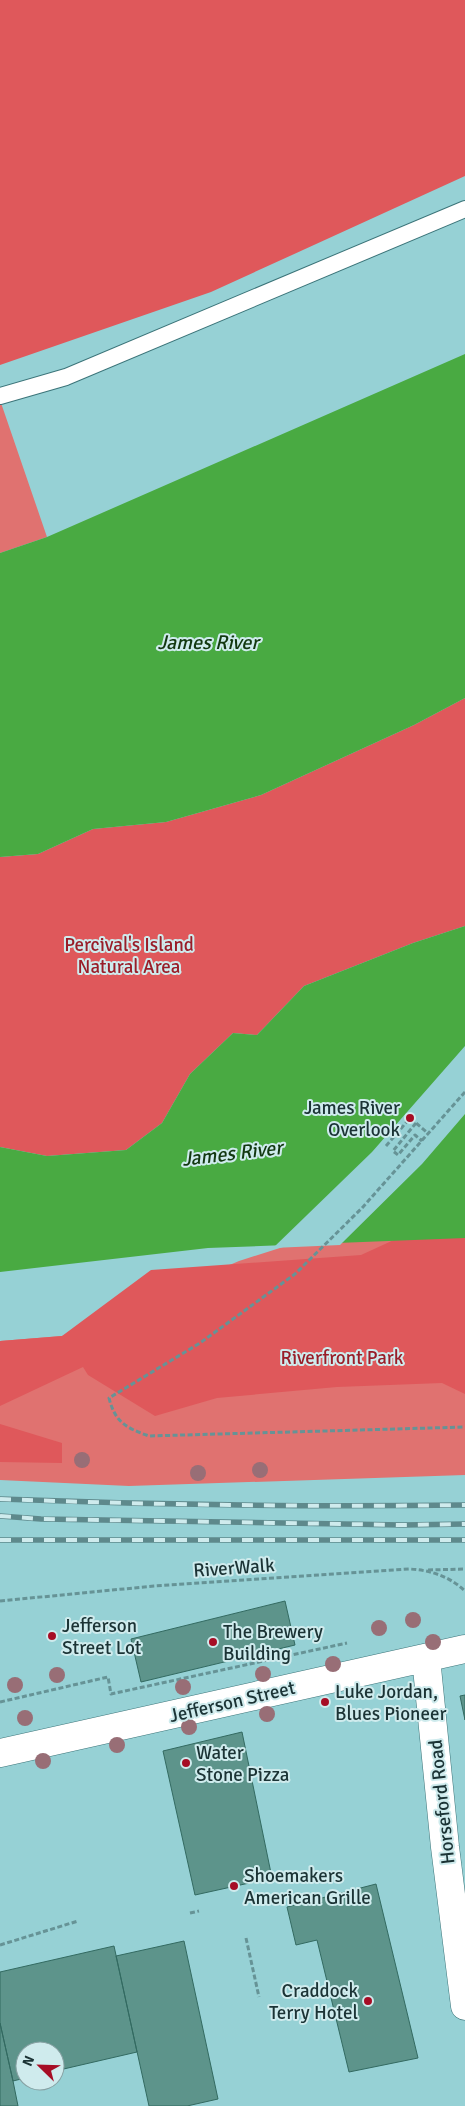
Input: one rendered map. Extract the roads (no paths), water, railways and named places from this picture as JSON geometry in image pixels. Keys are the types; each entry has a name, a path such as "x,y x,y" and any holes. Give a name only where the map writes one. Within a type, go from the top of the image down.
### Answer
{"street":[{"name":"Jefferson Street","path":"0,1753 465,1649"},
{"name":"Horseford Road","path":"426,1658 465,2006"}],"lane":[{"path":"0,396 66,378 465,209"}],"water":[{"name":"James River","path":"465,354 465,698 414,725 261,795 166,822 93,829 38,854 0,857 0,553 47,537"},
{"name":"James River","path":"465,926 465,1238 208,1248 0,1272 0,1147 47,1156 126,1150 162,1123 190,1074 233,1033 257,1035 304,986 413,943"}],"railway":[{"path":"0,1499 232,1505 465,1505"},
{"path":"0,1516 41,1519 403,1525 465,1524"},
{"path":"0,1540 465,1540"}],"place":[{"name":"James River Overlook","path":"410,1118"},
{"name":"Jefferson Street Lot","path":"52,1636"},
{"name":"The Brewery Building","path":"213,1642"},
{"name":"Luke Jordan, Blues Pioneer","path":"325,1702"},
{"name":"Water Stone Pizza","path":"186,1763"},
{"name":"Shoemakers American Grille","path":"234,1886"},
{"name":"Craddock Terry Hotel","path":"368,2001"}],"park label":[{"name":"Percival's Island Natural Area","path":"129,955"},
{"name":"Riverfront Park","path":"342,1357"}]}
